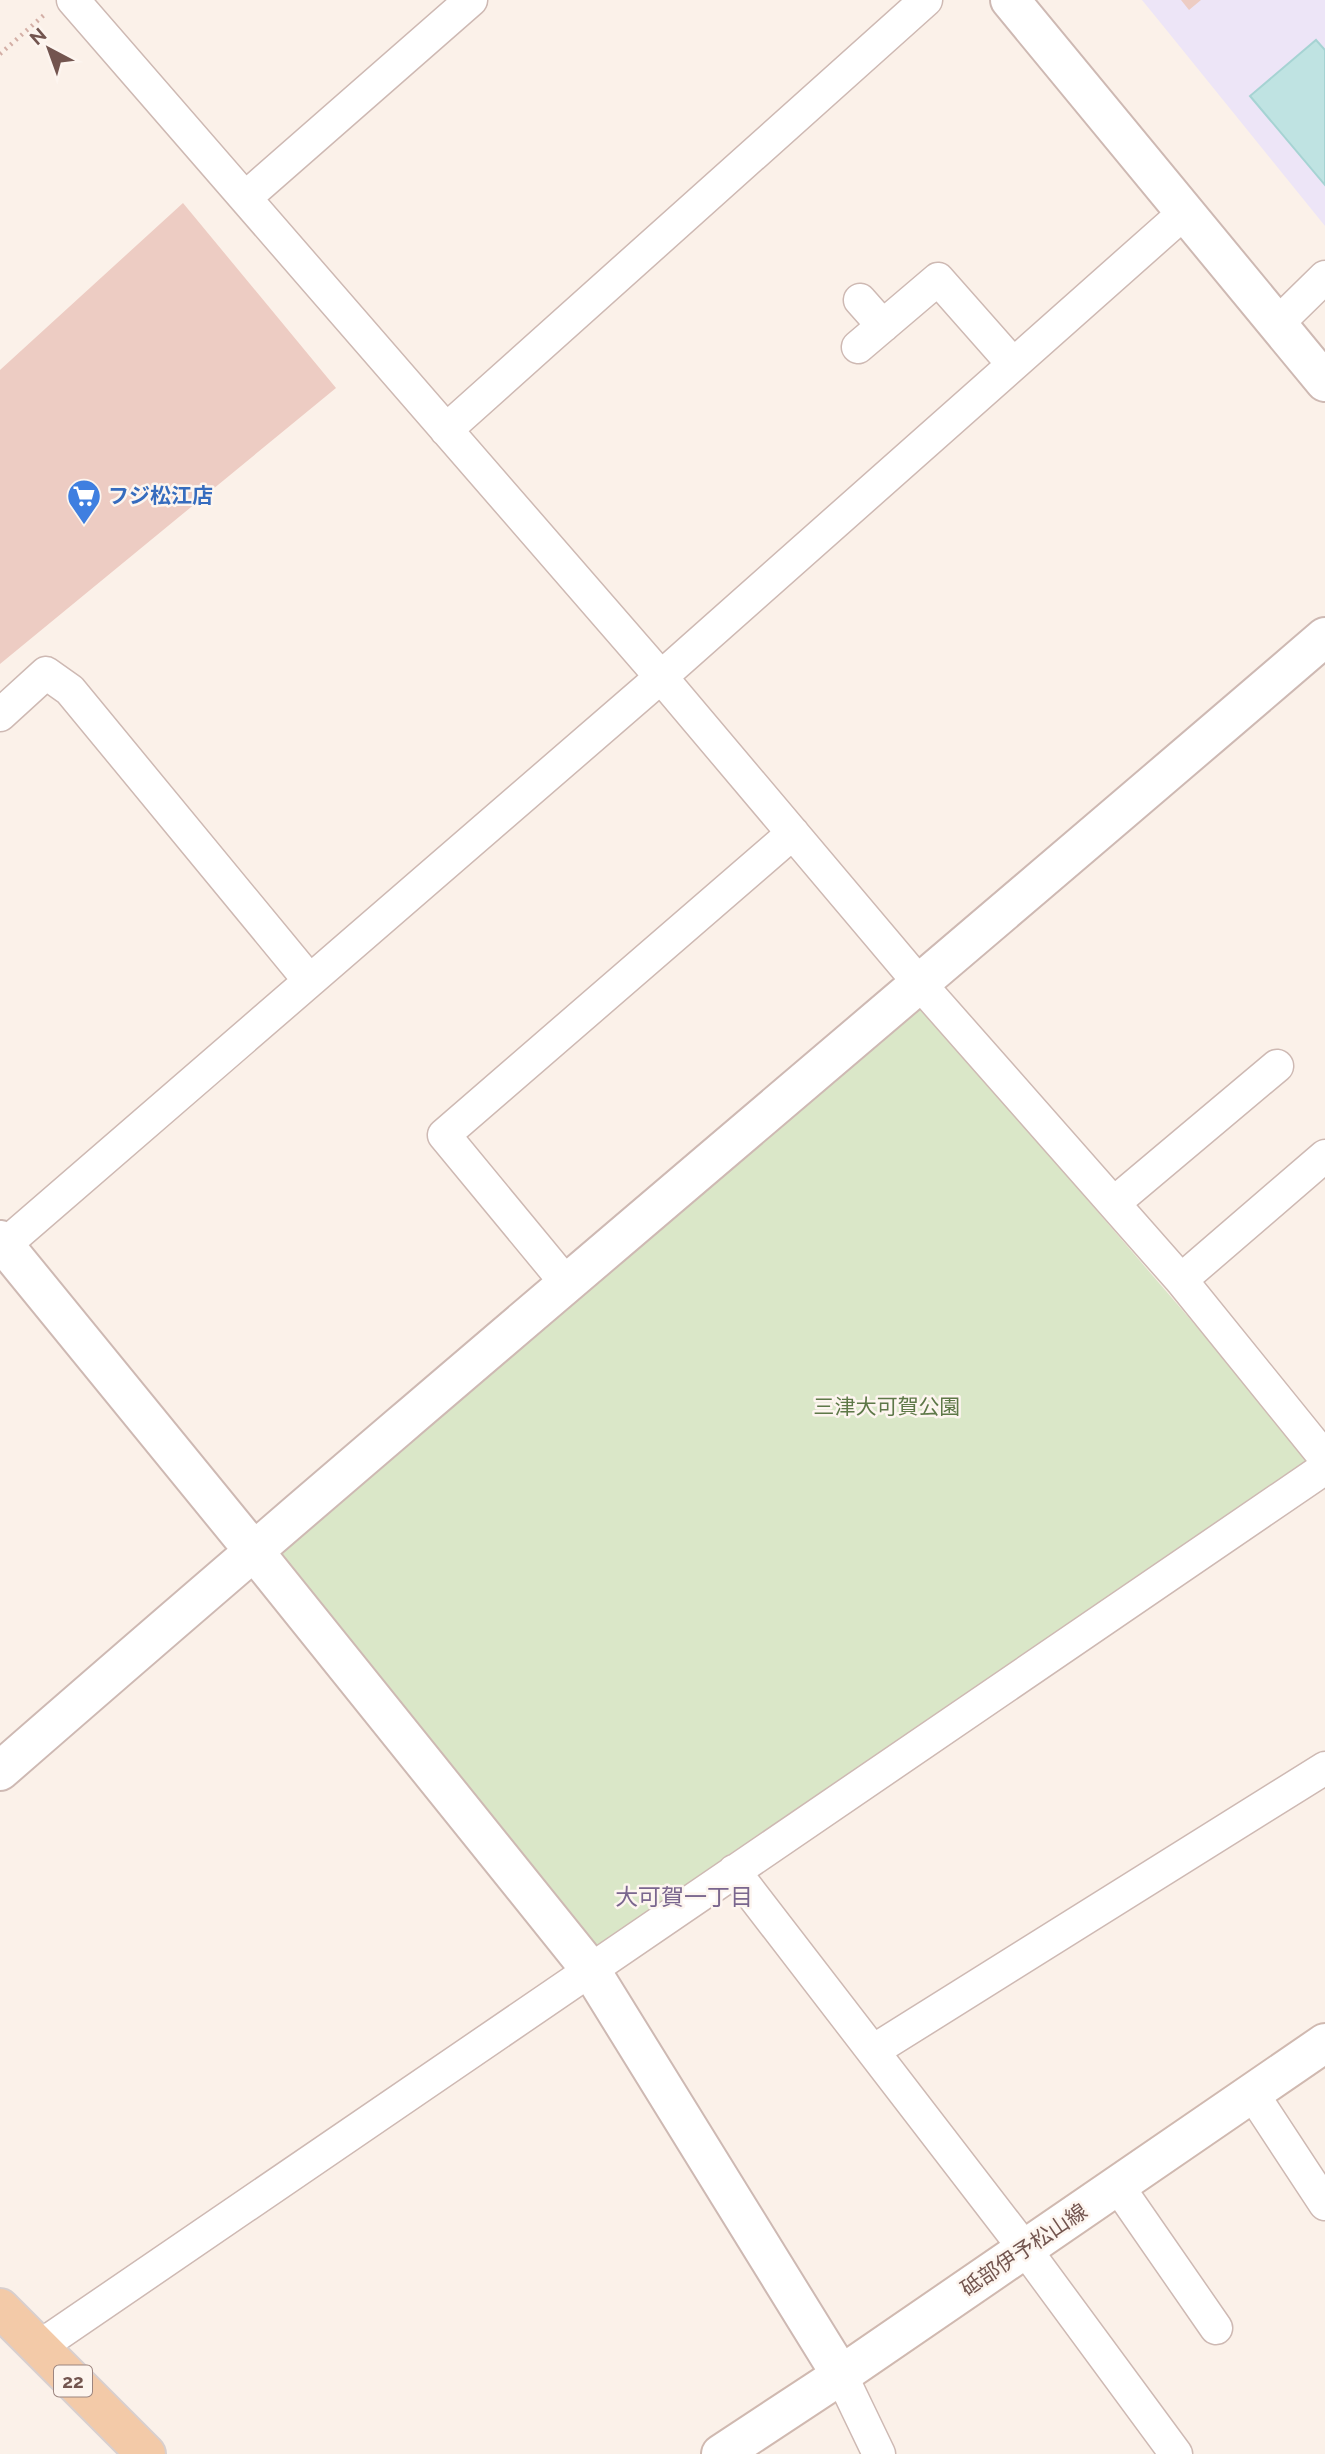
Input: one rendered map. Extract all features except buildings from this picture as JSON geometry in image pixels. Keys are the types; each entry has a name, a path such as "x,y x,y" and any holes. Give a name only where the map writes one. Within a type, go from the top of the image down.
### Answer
{"main road":[{"name":"22","path":"0,2308 146,2454"}],"street":[{"path":"245,198 471,0"},
{"path":"446,430 926,0"},
{"path":"1010,0 1325,382"},
{"path":"62,4 245,198 661,677 921,985 1181,1280 1325,1458"},
{"path":"879,2454 841,2375 590,1969 253,1550 1,1245 661,677 1184,213"},
{"path":"1277,324 1325,277"},
{"path":"858,347 938,279 1013,364"},
{"path":"860,300 883,326"},
{"path":"0,1771 253,1550 921,985 1325,637"},
{"path":"0,715 47,673 70,690 309,980"},
{"path":"567,1284 444,1135 793,833"},
{"path":"1114,1203 1277,1066"},
{"path":"1181,1280 1325,1156"},
{"path":"38,2347 1325,1468"},
{"path":"873,2051 1325,1768"},
{"path":"734,1871 1025,2249 1177,2454"},
{"name":"砥部伊予松山線","path":"721,2454 841,2375 1325,2043"},
{"path":"1252,2093 1325,2204"},
{"path":"1118,2185 1216,2328"}],"path":[{"path":"0,54 62,4"}],"shaded area":[{"path":"1142,0 1325,0 1325,226 1164,27"}],"green space":[{"name":"三津大可賀公園","path":"918,1003 1314,1463 593,1955 271,1554"}],"water":[{"path":"1316,40 1325,50 1325,185 1250,96"}],"place":[{"name":"フジ松江店","path":"84,526"}],"district":[{"name":"大可賀一丁目","path":"684,1897"}]}
